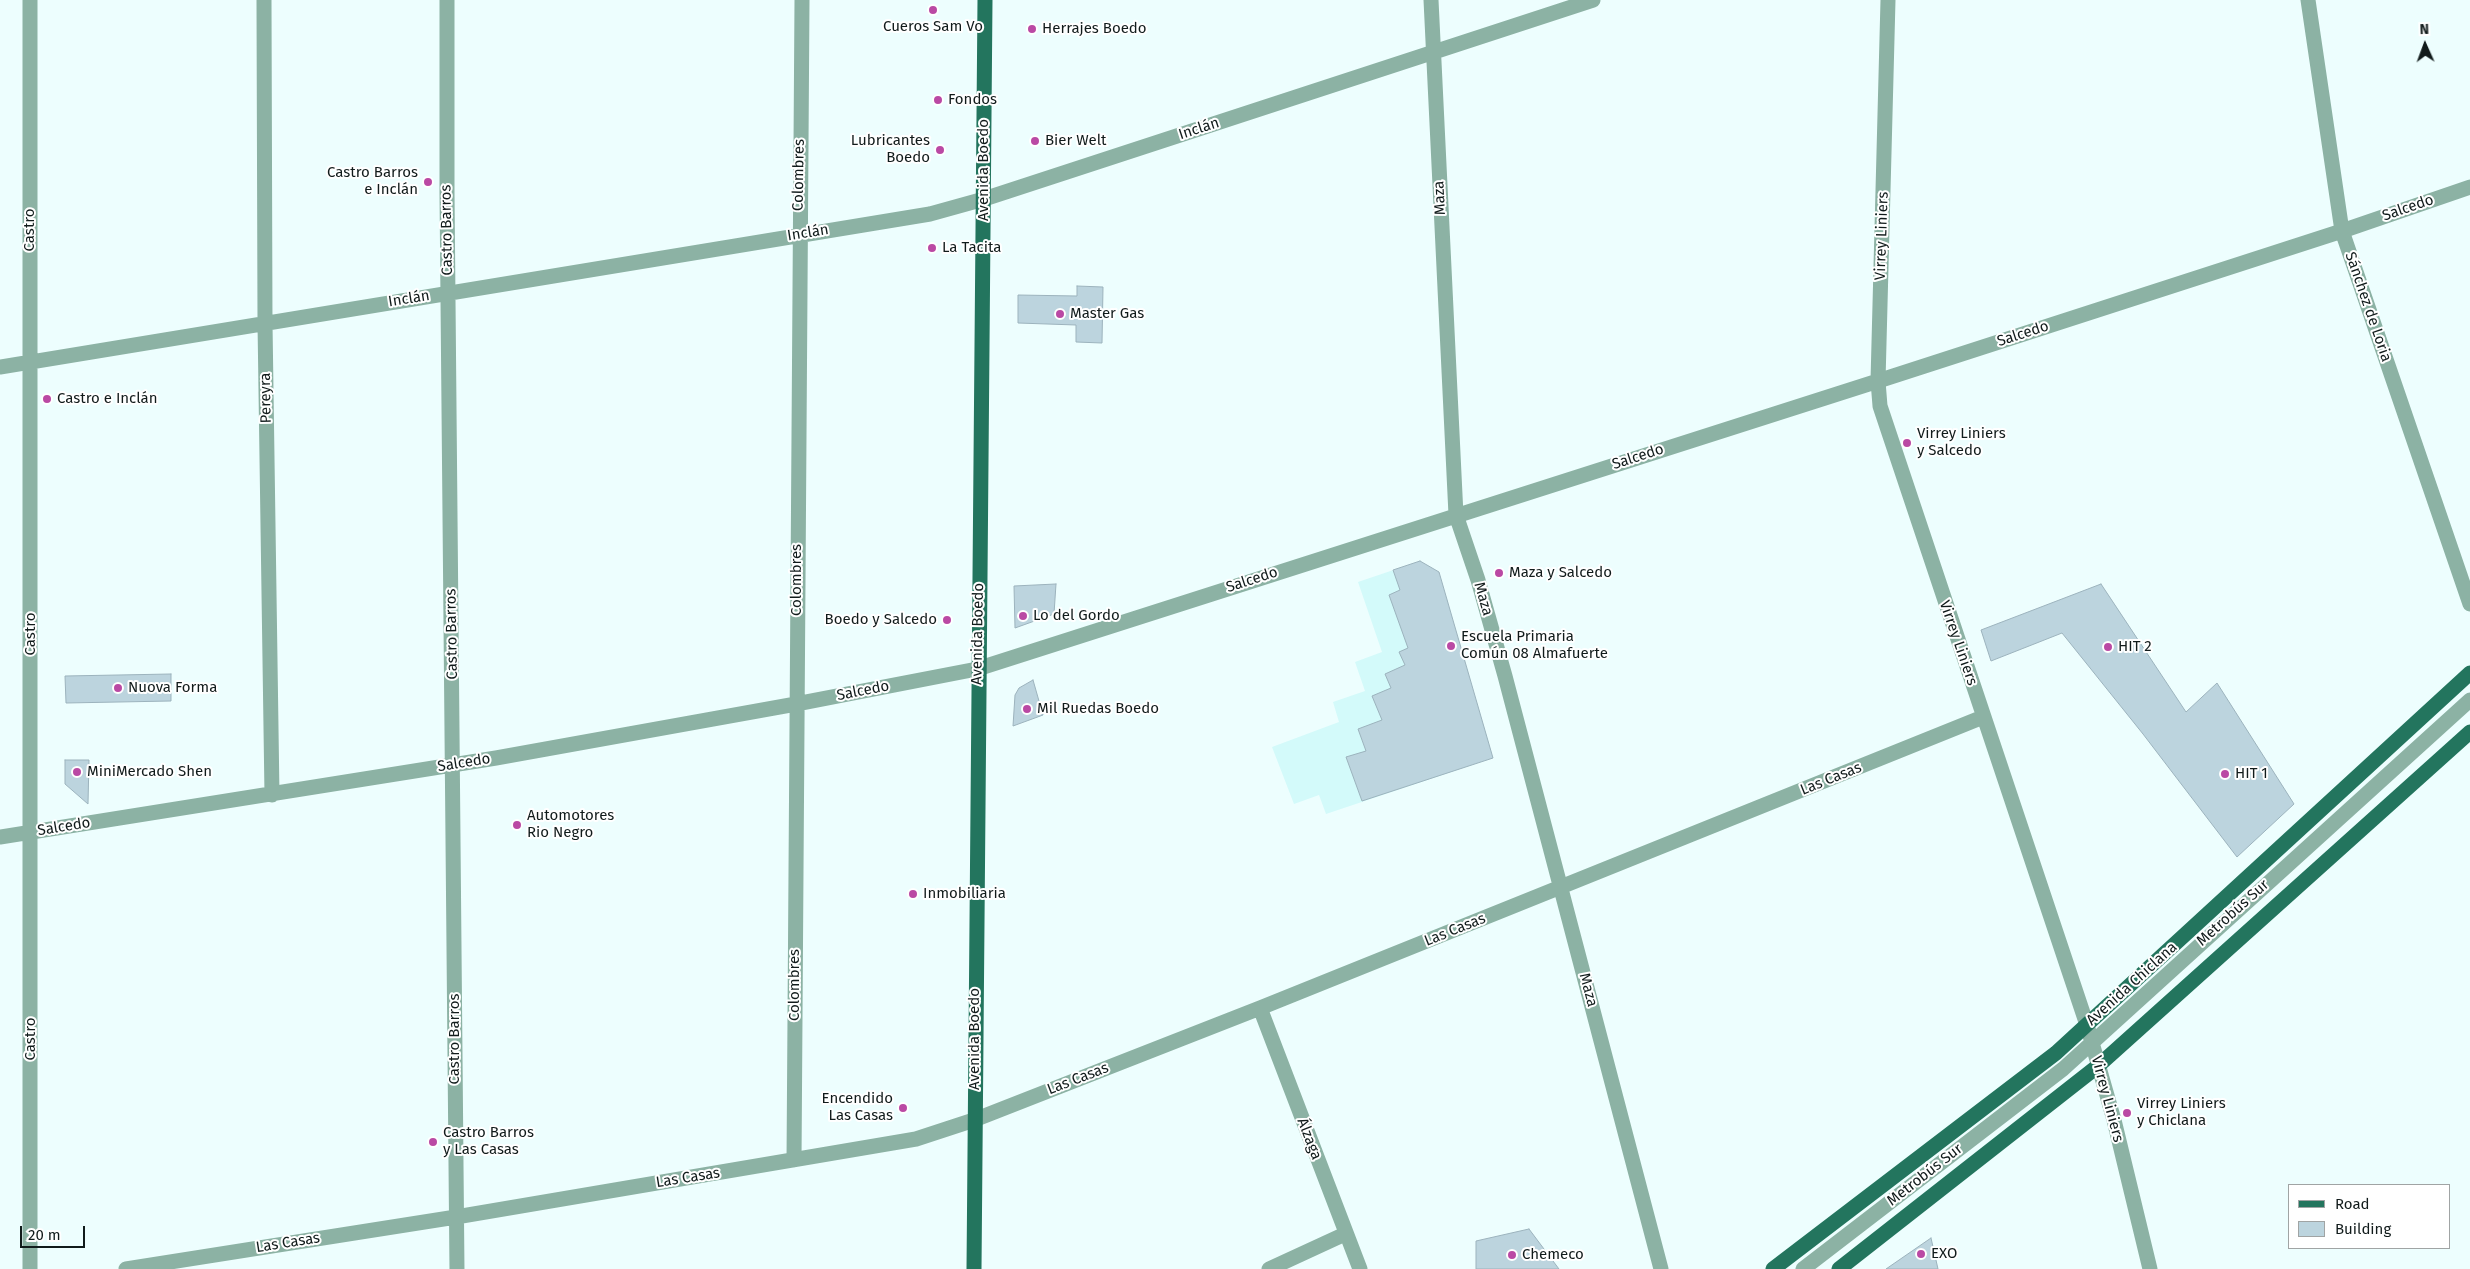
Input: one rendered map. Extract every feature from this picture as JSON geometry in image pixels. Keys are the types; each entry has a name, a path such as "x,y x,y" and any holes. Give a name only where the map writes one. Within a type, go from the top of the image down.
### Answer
{"main road":[{"name":"Avenida Boedo","path":"974,1269 985,0"},
{"name":"Avenida Chiclana","path":"1773,1269 2056,1053 2470,673"},
{"path":"1839,1269 2098,1066 2470,732"}],"street":[{"name":"Castro","path":"30,0 30,1269"},
{"name":"Pereyra","path":"264,0 265,323 272,795"},
{"name":"Castro Barros","path":"447,0 457,1269"},
{"name":"Colombres","path":"794,1160 802,0"},
{"name":"Maza","path":"1431,0 1456,515 1481,590 1562,887 1661,1269"},
{"name":"Inclán","path":"0,367 799,234 930,214 984,200 1593,0"},
{"name":"Virrey Liniers","path":"1888,0 1878,381 1880,406 2087,1025 2150,1269"},
{"name":"Sánchez de Loria","path":"2308,0 2342,231 2470,604"},
{"name":"Salcedo","path":"0,837 454,765 796,704 978,669 1878,381 2342,231 2470,187"},
{"name":"Metrobús Sur","path":"1803,1269 2063,1069 2091,1041 2470,700"},
{"name":"Las Casas","path":"126,1269 456,1217 916,1139 974,1120 1260,1008 1983,718"},
{"name":"Álzaga","path":"1260,1008 1360,1269"},
{"path":"1269,1269 1345,1234"}],"shaded area":[{"path":"1420,561 1439,573 1493,758 1326,814 1319,795 1294,804 1272,747 1339,722 1333,702 1365,691 1355,662 1382,652 1358,582"}],"building":[{"path":"1077,286 1103,287 1102,343 1076,342 1076,325 1018,323 1018,295 1077,296"},
{"path":"1420,561 1439,572 1493,758 1362,801 1346,757 1366,751 1358,729 1382,720 1372,696 1391,688 1385,674 1405,665 1399,652 1408,648 1389,595 1400,590 1393,570"},
{"path":"1056,584 1054,614 1015,628 1014,586"},
{"path":"2101,584 2186,712 2217,683 2294,804 2237,857 2143,734 2062,633 1991,661 1981,630"},
{"name":"Nuova Forma","path":"171,674 171,701 66,703 65,676"},
{"name":"Mil Ruedas Boedo","path":"1033,680 1043,715 1013,726 1015,695 1019,688"},
{"name":"MiniMercado Shen","path":"65,760 89,760 88,804 65,784"},
{"name":"Chemeco","path":"1529,1229 1559,1269 1476,1269 1476,1241"},
{"name":"EXO","path":"1931,1238 1938,1269 1886,1269"}],"place":[{"name":"Cueros Sam Vo","path":"933,10"},
{"name":"Herrajes Boedo","path":"1032,29"},
{"name":"Fondos","path":"938,100"},
{"name":"Bier Welt","path":"1035,141"},
{"name":"Lubricantes Boedo","path":"940,150"},
{"name":"Castro Barros e Inclán","path":"428,182"},
{"name":"La Tacita","path":"932,248"},
{"name":"Master Gas","path":"1060,314"},
{"name":"Castro e Inclán","path":"47,399"},
{"name":"Virrey Liniers y Salcedo","path":"1907,443"},
{"name":"Maza y Salcedo","path":"1499,573"},
{"name":"Lo del Gordo","path":"1023,616"},
{"name":"Boedo y Salcedo","path":"947,620"},
{"name":"Escuela Primaria Común 08 Almafuerte","path":"1451,646"},
{"name":"HIT 2","path":"2108,647"},
{"name":"Nuova Forma","path":"118,688"},
{"name":"Mil Ruedas Boedo","path":"1027,709"},
{"name":"MiniMercado Shen","path":"77,772"},
{"name":"HIT 1","path":"2225,774"},
{"name":"Automotores Rio Negro","path":"517,825"},
{"name":"Inmobiliaria","path":"913,894"},
{"name":"Encendido Las Casas","path":"903,1108"},
{"name":"Virrey Liniers y Chiclana","path":"2127,1113"},
{"name":"Castro Barros y Las Casas","path":"433,1142"},
{"name":"EXO","path":"1921,1254"},
{"name":"Chemeco","path":"1512,1255"}]}
